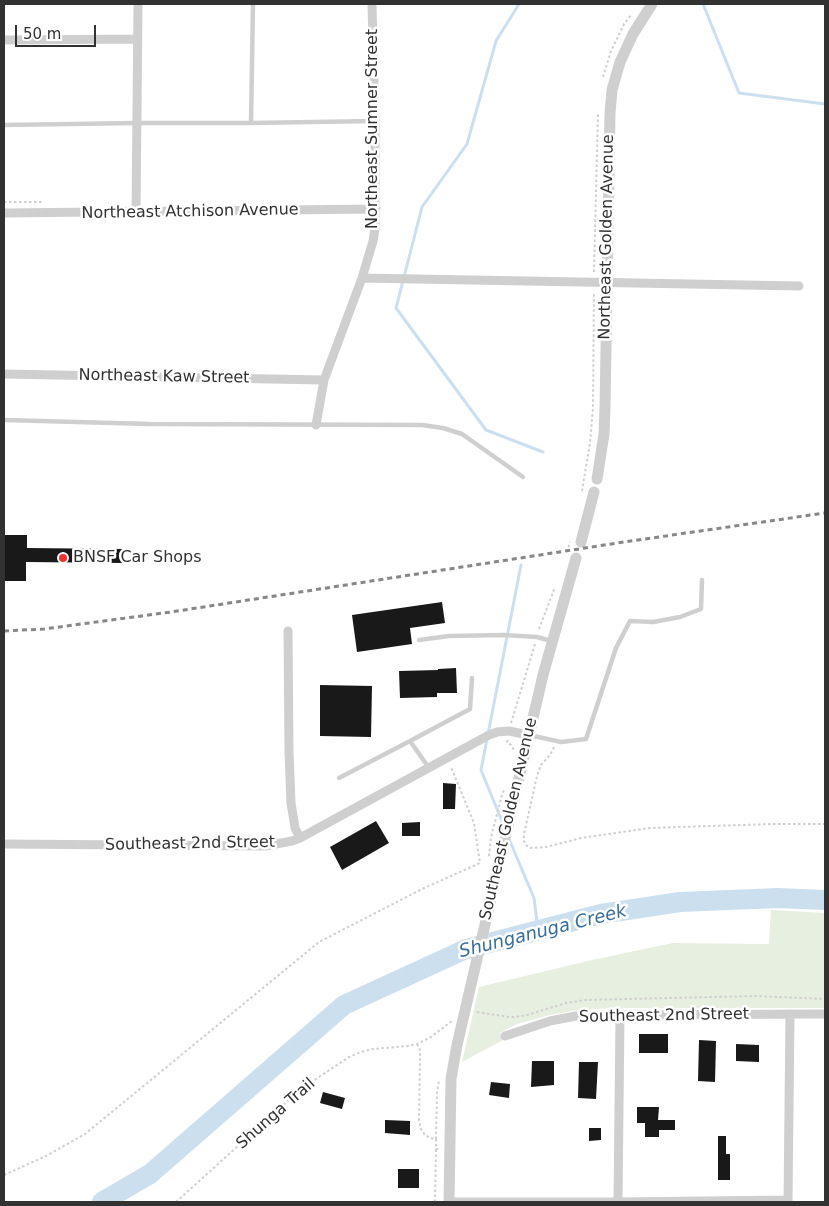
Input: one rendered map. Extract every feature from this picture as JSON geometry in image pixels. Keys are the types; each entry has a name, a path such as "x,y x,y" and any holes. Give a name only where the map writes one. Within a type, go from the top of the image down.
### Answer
{"street":[{"path":"136,213 138,4"},
{"name":"Northeast Sumner Street","path":"316,424 324,380 362,278 373,241 376,209 372,4"},
{"name":"Northeast Golden Avenue","path":"597,479 604,434 608,134 612,90 626,48 652,4"},
{"path":"4,40 138,39"},
{"name":"Northeast Atchison Avenue","path":"4,214 376,209"},
{"path":"362,278 799,286"},
{"name":"Northeast Kaw Street","path":"4,374 324,380"},
{"path":"575,542 594,492"},
{"name":"Southeast Golden Avenue","path":"449,1202 451,1078 457,1045 493,862 553,642 571,559"},
{"path":"288,631 288,752 295,828 300,838"},
{"name":"Southeast 2nd Street","path":"4,844 266,846 292,841 489,735 509,731 529,735"},
{"path":"449,1202 788,1201 790,1014"},
{"name":"Southeast 2nd Street","path":"505,1036 550,1021 576,1016 825,1014"},
{"path":"618,1202 620,1015"}],"lane":[{"path":"251,124 253,4"},
{"path":"4,125 251,124 375,121"},
{"path":"4,420 150,424 422,424 462,434 523,477"},
{"path":"529,735 561,742 586,739 616,648 630,621 653,622 680,617 701,609 702,580"},
{"path":"419,640 449,636 504,635 537,637 553,642"},
{"path":"339,778 470,709 472,678"},
{"path":"410,741 429,768"}],"path":[{"path":"602,82 611,51 624,24 634,11"},
{"path":"581,495 590,443 593,408 598,108"},
{"path":"4,202 52,202"},
{"path":"571,559 575,542"},
{"path":"514,755 514,750 507,742 509,731 542,620 556,586"},
{"path":"557,741 537,776 524,834 526,846 530,848 546,848 581,838 650,828 825,824"},
{"path":"4,1175 46,1156 85,1134 319,942 422,889 480,863 474,823 453,770 446,758"},
{"path":"493,862 491,837 507,782"},
{"path":"473,1011 515,1017 566,1003 585,1000 756,996 825,999"},
{"name":"Shunga Trail","path":"176,1202 301,1089 349,1057 374,1049 417,1044 430,1037 449,1022 457,1019"},
{"path":"417,1044 420,1050 419,1121 425,1135 436,1139"},
{"path":"435,1202 437,1093 440,1074"},
{"path":"436,1150 449,1150"}],"shaded area":[{"path":"771,910 825,913 825,1008 583,1009 517,1024 500,1033 503,1040 462,1062 479,987 673,943 769,944"}],"building":[{"name":"BNSF Car Shops","path":"4,535 27,535 27,548 123,549 123,563 26,562 26,581 4,581"},
{"path":"442,602 445,623 410,628 412,644 357,652 352,615"},
{"path":"456,668 457,693 437,693 437,697 400,698 399,671"},
{"path":"320,685 372,686 371,737 320,736"},
{"path":"443,783 456,784 455,809 443,809"},
{"path":"376,821 389,843 342,870 330,847"},
{"path":"420,822 420,836 402,836 402,823"},
{"path":"639,1034 668,1034 668,1053 639,1053"},
{"path":"699,1040 716,1041 715,1082 698,1081"},
{"path":"736,1044 759,1045 759,1062 736,1061"},
{"path":"532,1061 554,1061 554,1085 531,1087"},
{"path":"579,1062 598,1062 596,1099 578,1098"},
{"path":"491,1082 510,1084 509,1098 489,1095"},
{"path":"323,1092 345,1098 342,1109 320,1103"},
{"path":"637,1107 659,1107 658,1120 675,1120 675,1130 659,1130 659,1137 645,1137 645,1123 637,1123"},
{"path":"385,1120 410,1121 410,1135 385,1133"},
{"path":"589,1128 601,1128 601,1140 589,1141"},
{"path":"718,1136 726,1136 726,1154 730,1154 730,1180 718,1180"},
{"path":"398,1169 419,1169 419,1188 398,1188"}],"waterway":[{"path":"519,4 496,41 467,144 422,207 396,308 486,430 543,452"},
{"path":"703,4 739,93 825,104"},
{"path":"504,826 481,770 521,565"},
{"path":"509,839 534,898 538,931"},
{"name":"Shunganuga Creek","path":"102,1202 150,1174 344,1005 466,949 601,914 680,902 778,898 825,900"}],"railway":[{"path":"4,631 44,629 171,612 825,513"}],"place":[{"name":"BNSF Car Shops","path":"63,558"}]}
